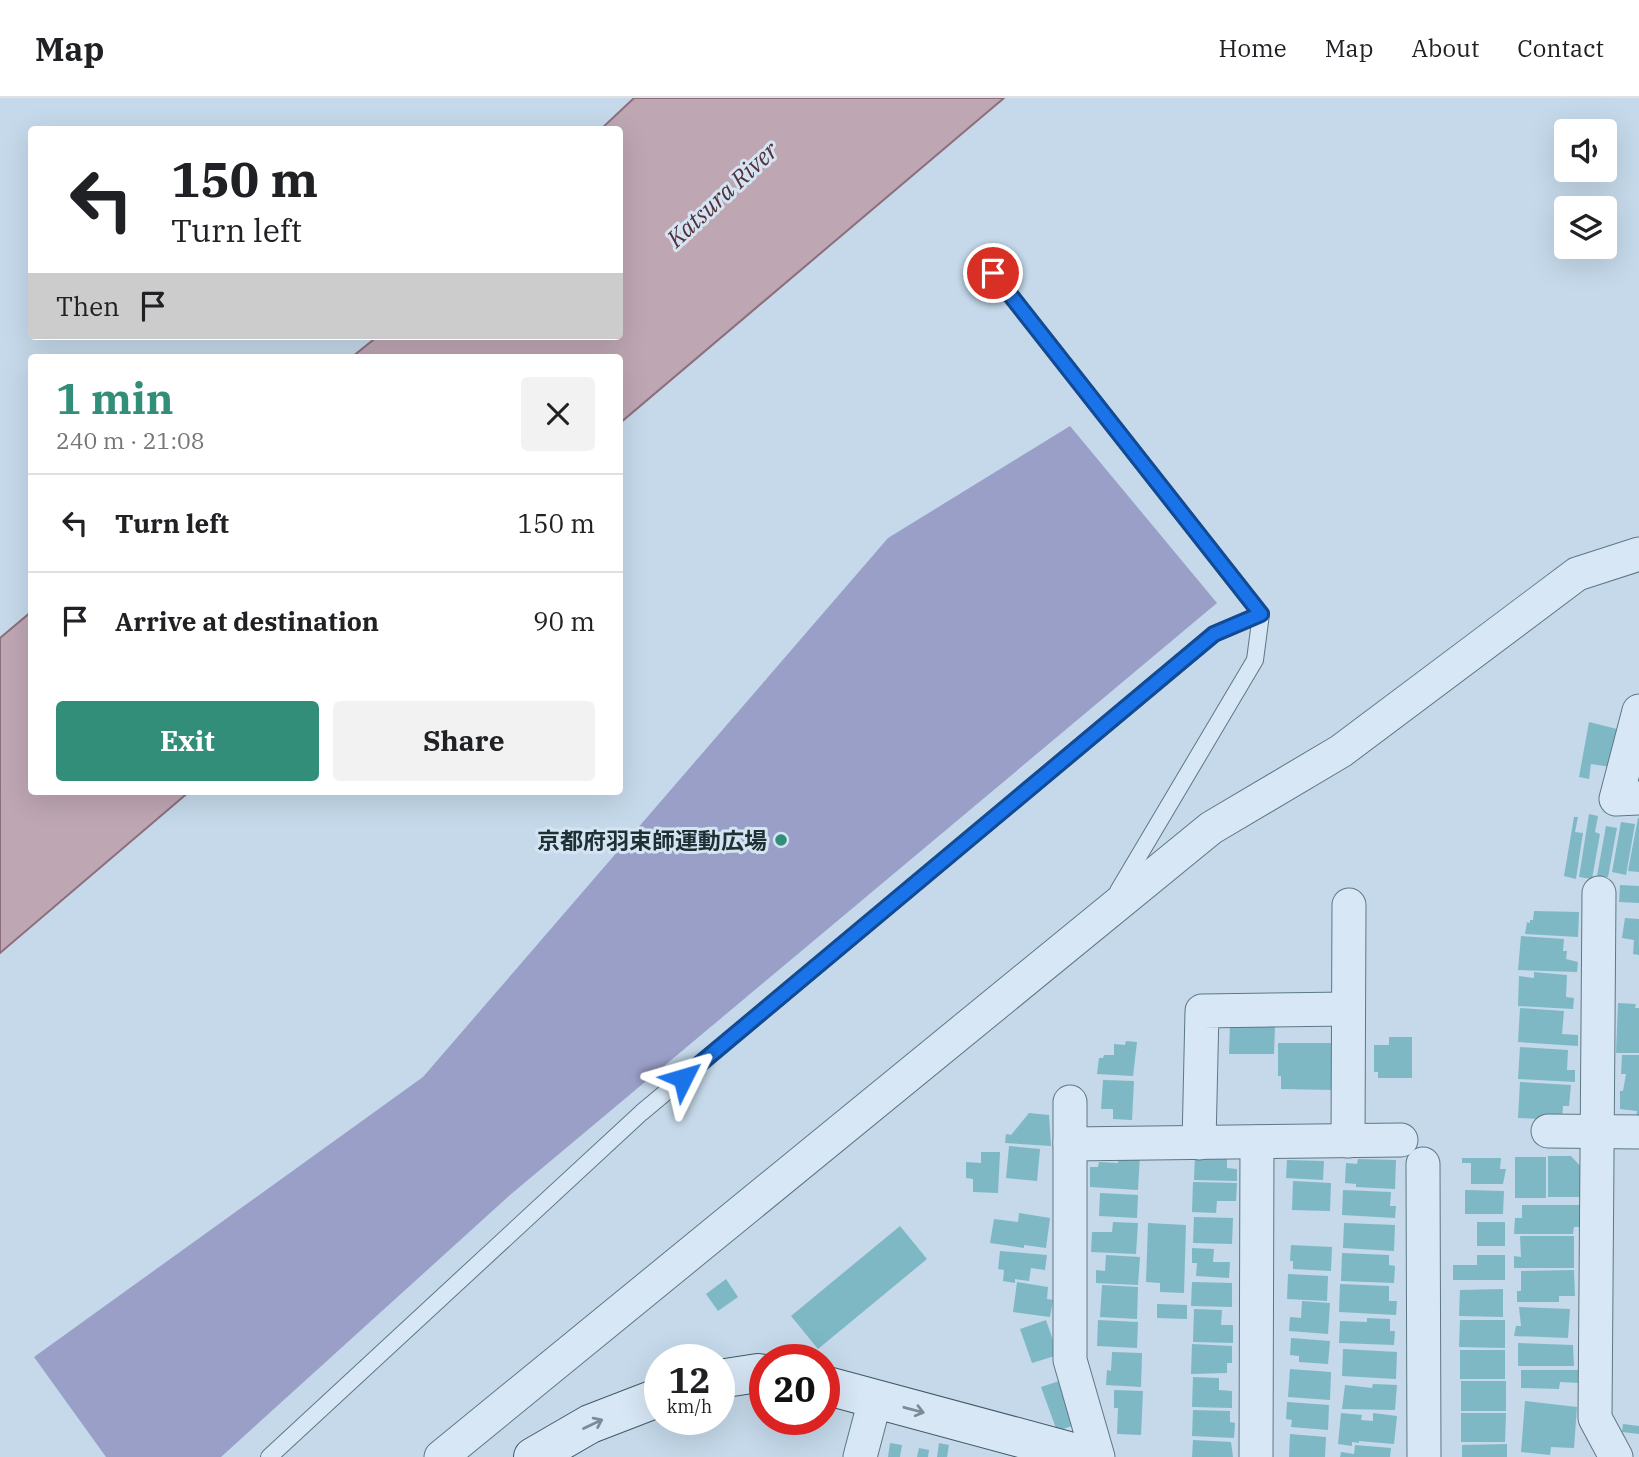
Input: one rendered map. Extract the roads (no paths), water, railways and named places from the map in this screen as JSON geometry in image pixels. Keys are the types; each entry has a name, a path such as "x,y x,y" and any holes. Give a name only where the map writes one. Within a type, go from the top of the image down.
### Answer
{"main road":[{"path":"840,1389 1091,1457"},
{"path":"533,1457 590,1424 644,1403"}],"street":[{"path":"441,1457 1211,828 1341,751 1577,574 1639,554"},
{"path":"1639,711 1616,799 1639,798"},
{"path":"1599,893 1595,1418 1616,1457"},
{"path":"1348,1141 1349,905"},
{"path":"1199,1143 1202,1011 1348,1009"},
{"path":"1070,1102 1070,1360 1098,1457"},
{"path":"1548,1131 1639,1132"},
{"path":"1070,1144 1401,1140"},
{"path":"1256,1457 1257,1142"},
{"path":"1423,1164 1424,1457"},
{"path":"860,1457 875,1399"}],"lane":[{"path":"993,273 1261,614 1255,660 1105,914"},
{"path":"269,1457 641,1113 1214,634 1261,614"}],"water":[{"name":"Katsura River","path":"634,98 1004,98 623,420 623,354 356,354 373,340 623,340 623,126 604,126"},
{"path":"28,615 28,795 185,795 0,953 0,638"}],"place":[{"name":"京都府羽束師運動広場","path":"781,840"}]}
